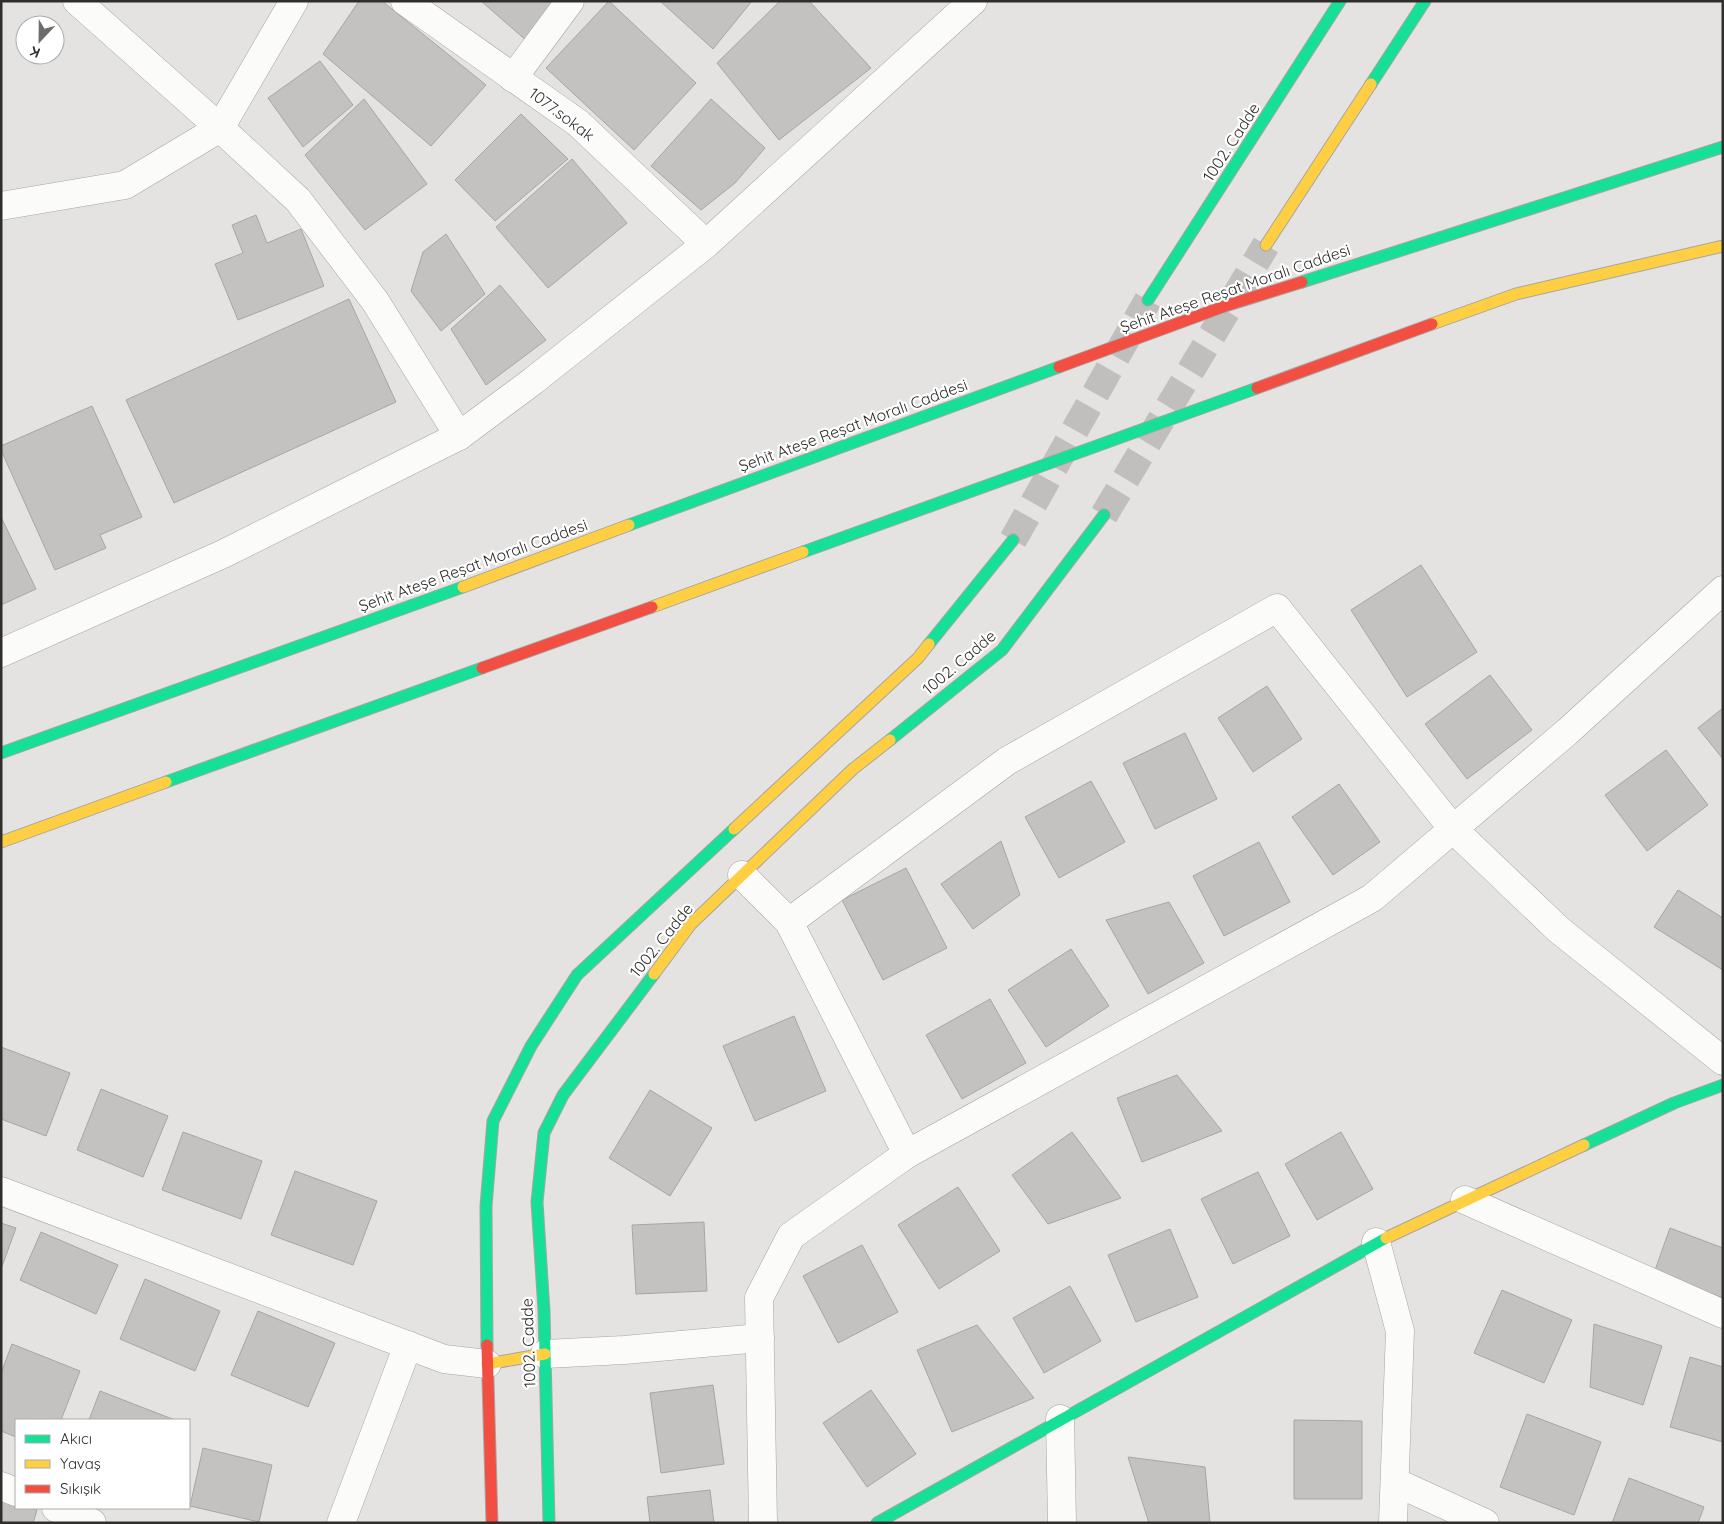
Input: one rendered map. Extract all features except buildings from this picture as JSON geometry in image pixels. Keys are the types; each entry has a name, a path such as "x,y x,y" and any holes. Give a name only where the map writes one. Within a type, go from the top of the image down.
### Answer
{"main road":[{"name":"1002. Cadde","path":"1148,300 1340,1"},
{"path":"1266,246 1425,1"},
{"name":"Şehit Ateşe Reşat Moralı Caddesi","path":"1,753 452,590 1224,306 1723,147"},
{"path":"1,842 1516,294 1723,246"},
{"name":"1002. Cadde","path":"549,1523 544,1311 537,1202 544,1133 563,1095 692,924 739,872 853,769 1002,650 1104,514"},
{"name":"1002. Cadde","path":"492,1523 487,1364 486,1206 493,1121 530,1046 577,975 719,850 918,658 1013,540"},
{"path":"877,1523 1060,1418 1376,1242 1674,1103 1723,1084"},
{"path":"487,1364 545,1354"}],"street":[{"path":"77,1 298,200 375,301 459,436"},
{"path":"1,206 125,185 220,128 294,1"},
{"name":"1077.sokak","path":"405,1 578,123 706,244"},
{"path":"513,78 570,1"},
{"path":"1,653 223,554 459,436 533,381 706,244 974,1"},
{"path":"763,1523 759,1298 791,1236 907,1154 1372,898 1567,732 1723,590"},
{"path":"789,922 1008,761 1277,608 1452,829 1559,930 1723,1061"},
{"path":"739,872 789,922 907,1154"},
{"path":"1,1191 444,1359 487,1364"},
{"path":"1465,1200 1723,1314"},
{"path":"1376,1242 1400,1331 1393,1523"},
{"path":"545,1354 624,1350 760,1338"},
{"path":"341,1523 408,1345"},
{"path":"1060,1418 1062,1523"},
{"path":"1394,1482 1485,1523"},
{"path":"1,1486 15,1492"},
{"path":"58,1509 92,1523"}],"tunnel":[{"path":"1104,515 1266,245"},
{"path":"1013,540 1148,300"}],"traffic: fast":[{"path":"1148,300 1340,1"},
{"path":"1371,84 1425,1"},
{"path":"1302,282 1723,147"},
{"path":"629,525 1059,367"},
{"path":"803,552 1257,388"},
{"path":"890,740 1002,650 1104,515"},
{"path":"929,644 1013,540"},
{"path":"1,753 463,587"},
{"path":"166,782 482,668"},
{"path":"487,1345 486,1206 493,1121 531,1046 577,975 734,829"},
{"path":"549,1523 544,1311 537,1202 544,1133 563,1095 654,974"},
{"path":"1584,1145 1674,1103 1723,1085"},
{"path":"877,1523 1386,1238"}],"traffic: slow":[{"path":"1266,245 1371,84"},
{"path":"1432,324 1516,294 1723,246"},
{"path":"463,587 629,525"},
{"path":"652,607 803,552"},
{"path":"734,829 918,658 929,644"},
{"path":"654,974 691,924 853,769 890,740"},
{"path":"1,842 166,782"},
{"path":"1386,1238 1584,1145"},
{"path":"487,1364 545,1354"}],"traffic: jam":[{"path":"1059,367 1225,306 1302,282"},
{"path":"1257,388 1432,324"},
{"path":"482,668 652,607"},
{"path":"487,1345 492,1523"}]}
